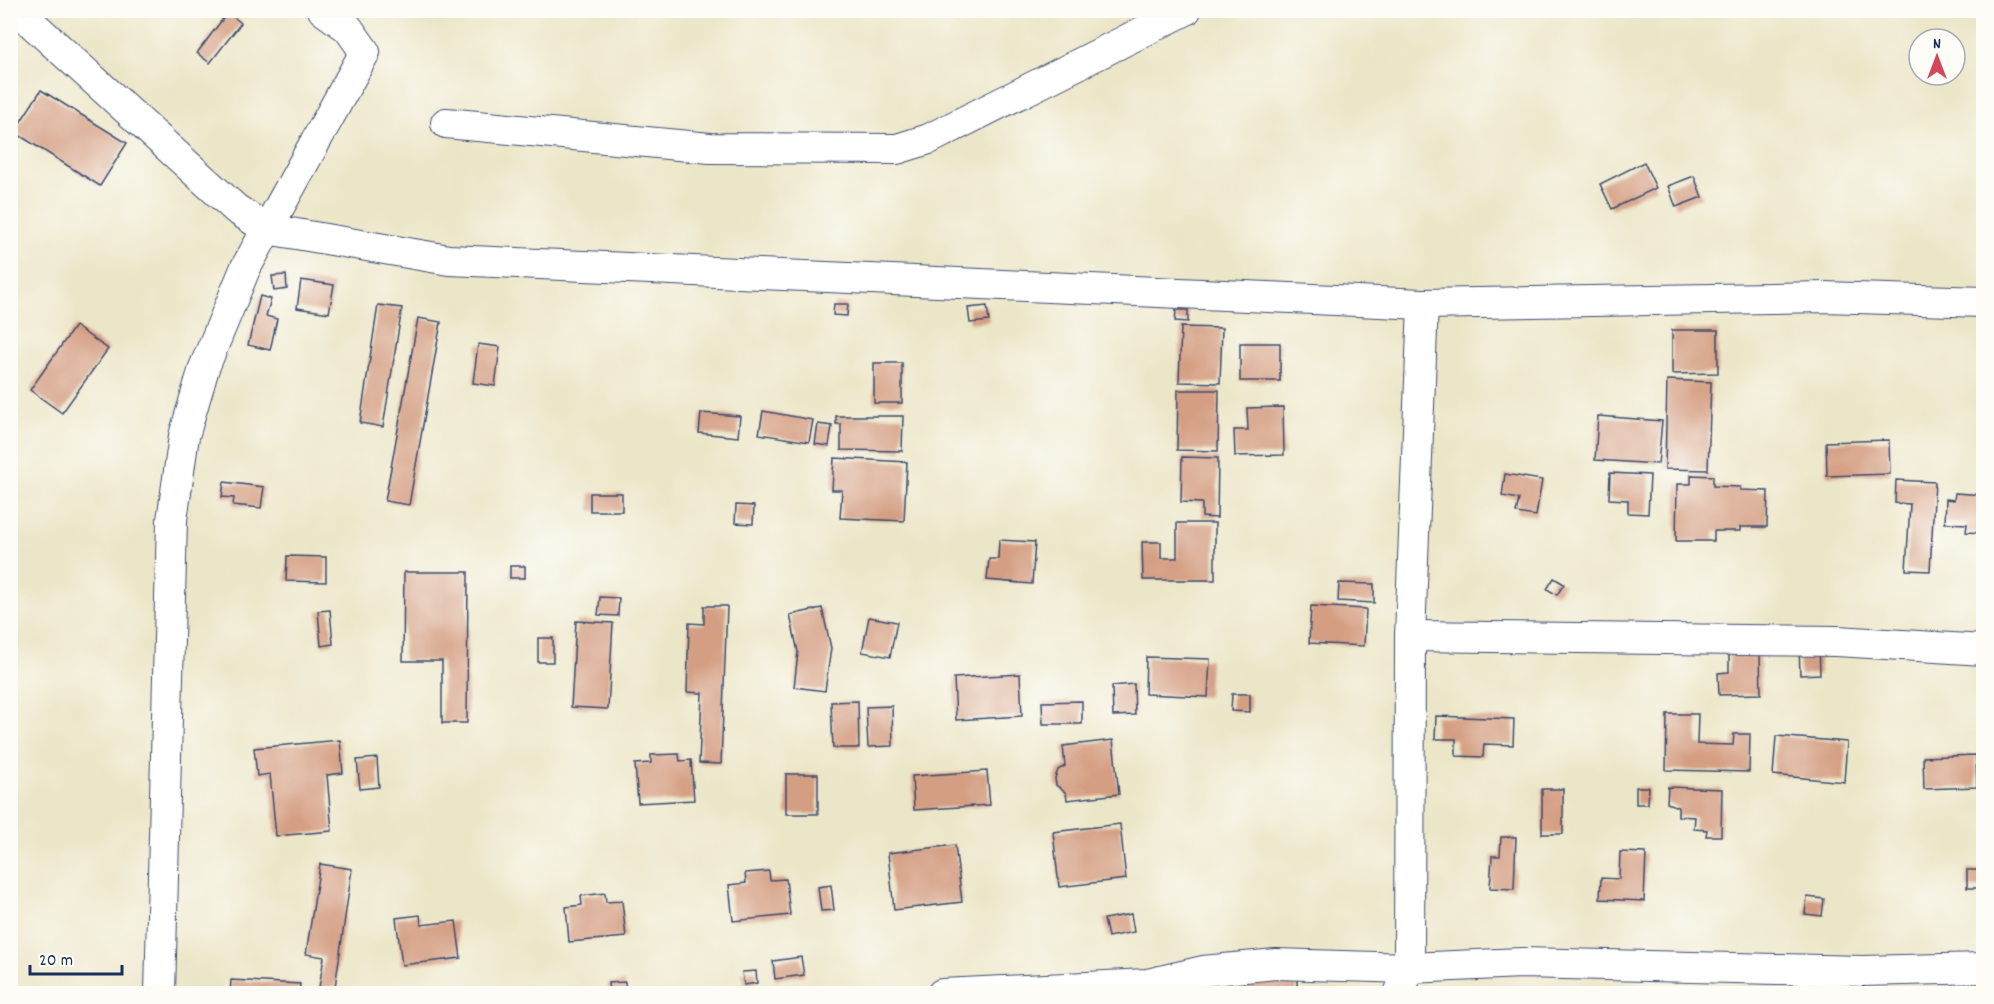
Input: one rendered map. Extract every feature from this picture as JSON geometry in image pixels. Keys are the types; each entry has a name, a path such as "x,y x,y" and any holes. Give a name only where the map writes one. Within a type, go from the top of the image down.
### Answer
{"street":[{"path":"17,10 236,209 267,229 449,260 1423,304 1824,297 1983,302"},
{"path":"160,993 172,520 184,436 204,368 245,269 365,52 348,28 323,10"},
{"path":"446,123 710,148 897,149 929,139 1186,10"},
{"path":"1404,981 1410,636 1423,304"},
{"path":"1410,636 1837,641 1983,650"},
{"path":"942,993 1143,989 1203,971 1276,964 1404,981 1522,963 1862,971 1983,968"}],"building":[{"path":"228,12 241,23 210,63 197,53"},
{"path":"41,90 127,143 100,186 14,132"},
{"path":"1644,162 1656,188 1612,209 1600,184"},
{"path":"1694,176 1702,197 1676,207 1668,186"},
{"path":"286,275 287,289 274,291 272,276"},
{"path":"301,280 334,285 329,313 297,308"},
{"path":"260,296 271,299 266,316 277,319 270,350 248,345"},
{"path":"834,304 848,304 847,316 833,315"},
{"path":"378,305 402,308 383,427 360,423"},
{"path":"987,306 989,321 970,323 968,308"},
{"path":"1176,310 1188,310 1188,322 1175,321"},
{"path":"418,318 441,322 409,505 385,501"},
{"path":"75,326 108,349 62,413 30,390"},
{"path":"1181,327 1222,328 1220,383 1179,382"},
{"path":"1672,330 1718,330 1718,373 1672,374"},
{"path":"1240,343 1280,343 1280,381 1240,381"},
{"path":"478,344 500,347 495,386 473,383"},
{"path":"874,363 902,363 902,403 874,403"},
{"path":"1667,380 1711,382 1708,470 1665,469"},
{"path":"1178,390 1219,390 1218,451 1177,450"},
{"path":"1283,407 1284,455 1235,456 1234,430 1248,430 1247,408"},
{"path":"763,411 813,420 809,442 759,434"},
{"path":"701,413 740,416 738,437 699,433"},
{"path":"836,416 903,416 902,451 841,450 841,424 836,424"},
{"path":"1598,416 1662,421 1658,464 1595,460"},
{"path":"818,424 832,426 829,446 815,444"},
{"path":"1889,440 1890,474 1827,476 1826,442"},
{"path":"1182,457 1218,458 1217,518 1202,517 1202,503 1181,502"},
{"path":"834,458 907,462 904,521 840,518 842,490 832,490"},
{"path":"1610,473 1650,475 1648,514 1628,513 1628,500 1609,499"},
{"path":"1505,474 1542,480 1536,516 1516,513 1519,499 1502,496"},
{"path":"1691,475 1713,476 1713,486 1768,491 1767,527 1740,527 1740,531 1714,531 1714,541 1676,541 1677,484 1691,484"},
{"path":"1896,480 1935,482 1930,571 1906,570 1910,504 1895,503"},
{"path":"224,482 264,487 261,508 233,505 234,498 222,497"},
{"path":"590,493 622,493 622,511 590,511"},
{"path":"1955,493 1984,495 1984,533 1966,532 1967,524 1945,523 1946,499 1954,500"},
{"path":"736,505 754,506 753,524 735,523"},
{"path":"1177,523 1215,523 1215,580 1143,580 1142,542 1161,542 1161,558 1177,558"},
{"path":"999,540 1035,542 1032,584 987,580 989,559 998,559"},
{"path":"287,556 326,557 326,582 286,581"},
{"path":"510,566 525,566 525,578 510,578"},
{"path":"404,572 468,572 467,723 442,723 442,661 403,661"},
{"path":"1554,578 1564,584 1557,595 1547,589"},
{"path":"1339,583 1374,584 1374,603 1338,601"},
{"path":"600,597 619,598 618,616 598,615"},
{"path":"704,606 727,606 721,764 699,763 702,693 687,692 689,623 704,624"},
{"path":"1311,606 1366,609 1364,646 1309,643"},
{"path":"822,608 831,648 825,691 794,687 798,652 790,615"},
{"path":"330,610 333,644 321,646 318,611"},
{"path":"869,617 897,622 890,657 862,652"},
{"path":"576,621 613,623 608,709 571,707"},
{"path":"538,638 553,638 553,662 538,662"},
{"path":"1799,647 1819,647 1820,674 1800,675"},
{"path":"1729,654 1760,654 1761,694 1719,695 1718,673 1729,672"},
{"path":"1146,657 1210,659 1208,697 1145,694"},
{"path":"1020,674 1022,716 956,720 954,678"},
{"path":"1134,684 1135,715 1113,716 1112,686"},
{"path":"1232,694 1250,694 1250,712 1231,711"},
{"path":"858,701 859,748 833,748 831,702"},
{"path":"1082,701 1082,724 1043,724 1042,702"},
{"path":"892,706 893,746 868,747 866,707"},
{"path":"1667,714 1698,714 1697,744 1733,745 1734,734 1750,734 1749,772 1666,770"},
{"path":"1436,716 1514,719 1513,745 1484,744 1483,757 1456,756 1456,739 1435,739"},
{"path":"1776,736 1847,742 1844,782 1773,775"},
{"path":"340,740 343,773 327,775 332,831 276,836 270,774 257,776 254,748"},
{"path":"1113,740 1119,794 1067,800 1066,793 1056,785 1055,778 1058,770 1065,766 1063,746"},
{"path":"679,754 680,761 691,760 694,800 638,803 635,764 651,763 651,755"},
{"path":"1976,755 1977,787 1924,789 1923,757"},
{"path":"377,758 379,787 360,789 357,760"},
{"path":"987,771 990,805 914,810 912,776"},
{"path":"786,774 818,774 818,814 786,814"},
{"path":"1636,787 1649,787 1648,804 1636,804"},
{"path":"1668,787 1722,789 1721,836 1706,836 1707,830 1694,829 1695,817 1678,816 1678,807 1667,803"},
{"path":"1542,789 1563,789 1563,834 1542,834"},
{"path":"1120,824 1126,879 1059,887 1053,832"},
{"path":"1501,837 1516,837 1514,889 1490,888 1492,856 1500,856"},
{"path":"955,845 962,902 894,910 888,853"},
{"path":"1620,852 1646,853 1644,901 1600,899 1601,878 1619,879"},
{"path":"320,864 352,869 334,994 318,994 324,957 306,954"},
{"path":"1967,870 1983,870 1983,888 1967,888"},
{"path":"769,871 770,880 786,879 790,915 733,921 729,885 746,883 745,873"},
{"path":"831,885 834,910 821,911 818,887"},
{"path":"605,893 606,902 622,901 626,937 569,942 566,907 582,905 581,896"},
{"path":"1807,897 1824,899 1822,916 1805,914"},
{"path":"1131,914 1134,932 1108,937 1104,919"},
{"path":"420,915 421,925 456,921 461,958 402,965 396,918"},
{"path":"801,957 804,975 775,979 773,961"},
{"path":"756,971 757,983 744,985 742,972"},
{"path":"1226,976 1297,977 1297,994 1226,994"},
{"path":"231,980 300,984 299,994 230,994"},
{"path":"625,982 626,994 609,994 608,983"}]}
